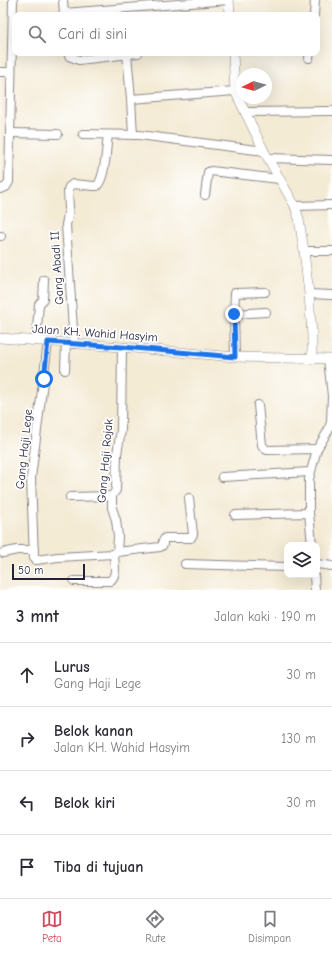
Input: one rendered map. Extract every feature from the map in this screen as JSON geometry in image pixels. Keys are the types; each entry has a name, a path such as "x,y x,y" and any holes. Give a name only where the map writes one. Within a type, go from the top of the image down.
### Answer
{"street":[{"path":"13,0 13,12"},
{"path":"63,0 64,12"},
{"path":"82,12 172,2 229,0 230,12"},
{"path":"314,12 316,0"},
{"path":"1,189 9,185 12,36"},
{"path":"69,56 79,60 111,56"},
{"path":"127,56 133,135"},
{"path":"233,56 235,91 279,178 295,206 299,218 309,294 312,359"},
{"path":"0,72 11,72"},
{"path":"131,99 235,91"},
{"path":"245,112 332,112"},
{"path":"11,133 58,134"},
{"path":"83,134 133,135 267,154 332,160"},
{"name":"Gang Abadi II","path":"65,370 70,344 66,225 68,215 69,187 73,184 98,186 104,166 108,135"},
{"path":"206,195 208,172 212,171 279,178"},
{"path":"295,206 332,206"},
{"path":"304,251 332,251"},
{"path":"36,340 39,304 43,300 44,280"},
{"path":"235,357 235,293 266,292"},
{"path":"309,294 332,295"},
{"path":"234,314 266,312"},
{"name":"Jalan KH. Wahid Hasyim","path":"0,338 235,357 330,359"},
{"name":"Gang Haji Lege","path":"34,554 31,478 48,342"},
{"name":"Gang Haji Rojak","path":"74,581 110,581 114,579 115,553 118,536 116,520 112,508 112,496 116,490 117,454 121,430 122,347"},
{"path":"312,542 309,513 310,472 317,449 328,431 331,422 332,396 330,359"},
{"path":"258,405 262,445 265,449 317,449"},
{"path":"222,476 310,472"},
{"path":"70,497 112,496"},
{"path":"3,553 17,550 34,554 36,560 115,553 160,547 163,545 165,538 191,538 193,534 189,498"},
{"path":"235,514 309,513"},
{"path":"185,564 284,567"},
{"path":"320,564 332,566"},
{"path":"314,578 315,590"}],"route":[{"path":"44,379 48,342 235,357 234,314"}]}
